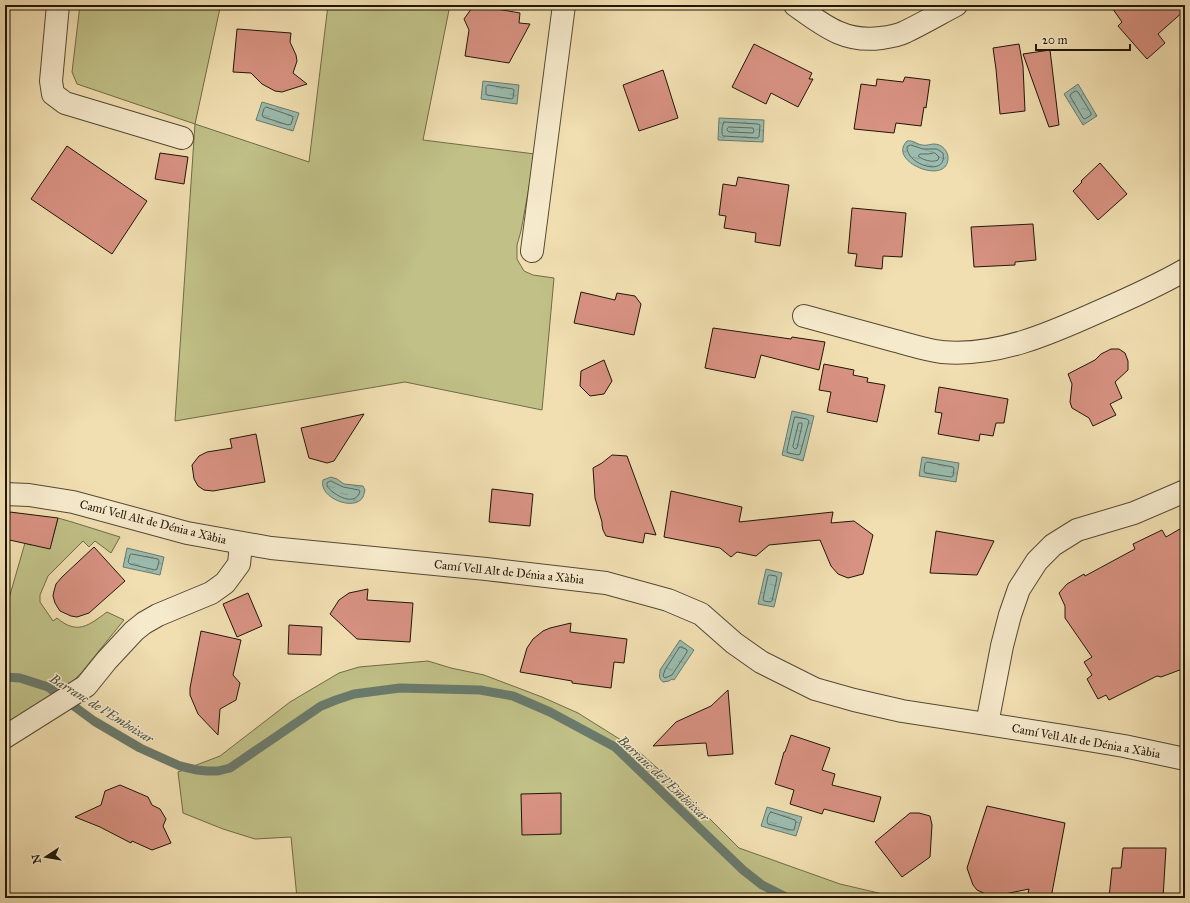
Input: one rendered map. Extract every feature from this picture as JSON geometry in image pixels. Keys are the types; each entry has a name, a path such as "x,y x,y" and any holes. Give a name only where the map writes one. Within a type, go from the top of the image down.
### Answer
{"street":[{"path":"58,5 51,81 53,94 65,103 182,138"},
{"path":"532,251 564,5"},
{"path":"795,5 825,27 843,35 860,39 874,39 904,33 956,5"},
{"path":"804,316 913,346 941,352 990,350 1012,346 1071,324 1138,295 1185,270"},
{"path":"987,724 1002,646 1010,616 1019,589 1037,561 1053,545 1077,530 1134,513 1185,491"},
{"name":"Camí Vell Alt de Dénia a Xàbia","path":"5,494 29,495 73,502 187,533 241,544 606,583 668,600 701,614 734,644 761,662 815,689 902,711 1124,746 1185,759"},
{"path":"5,737 86,686 107,660 134,631 144,623 158,615 211,593 225,583 239,564 241,544"}],"green space":[{"path":"80,5 213,5 220,8 195,124 77,84 72,72"},
{"path":"328,5 450,5 423,140 535,154 521,231 517,245 517,259 524,271 533,275 554,278 542,410 405,382 175,421 195,124 309,162"},
{"path":"58,518 120,537 111,553 95,541 89,547 83,541 48,576 40,595 40,602 53,621 57,618 71,626 82,627 88,625 107,612 124,620 81,673 47,708 5,730 5,612 25,543 31,545 32,539 51,544"},
{"path":"428,661 451,668 484,675 542,697 578,713 637,750 674,783 739,848 840,884 900,898 297,898 291,837 255,839 223,829 183,813 178,772 220,756 290,702 339,673 359,667"}],"water":[{"path":"483,81 519,85 517,104 481,99"},
{"path":"1078,84 1097,116 1083,125 1064,94"},
{"path":"262,102 299,113 293,131 256,120"},
{"path":"719,118 764,120 763,142 718,140"},
{"path":"907,141 922,145 937,144 942,147 946,150 948,155 948,160 945,167 936,171 920,168 913,164 903,154 903,147"},
{"path":"792,411 814,416 803,461 782,455"},
{"path":"922,457 959,463 956,482 919,476"},
{"path":"331,477 344,484 363,486 365,490 363,497 359,501 346,503 331,497 323,487 323,480"},
{"path":"127,548 164,557 160,575 123,567"},
{"path":"766,569 782,573 774,607 758,604"},
{"path":"680,640 694,650 674,680 672,679 663,682 660,677 660,670"},
{"path":"767,807 802,817 796,836 761,826"}],"building":[{"path":"474,5 520,13 519,23 530,24 509,63 465,56 469,30 464,19"},
{"path":"1110,5 1185,5 1185,10 1158,34 1165,43 1147,59 1118,26 1122,22"},
{"path":"237,29 291,33 290,42 297,61 293,73 307,84 282,92 275,91 262,84 251,73 233,72"},
{"path":"754,44 812,73 809,79 813,79 798,107 771,93 766,104 732,87"},
{"path":"1019,44 1023,66 1025,111 1000,114 993,48"},
{"path":"1050,50 1059,125 1049,127 1023,54"},
{"path":"663,70 678,118 639,131 623,85"},
{"path":"905,77 930,80 926,108 924,107 921,126 896,123 894,133 854,129 861,84 876,86 877,79 903,82"},
{"path":"67,146 147,201 112,254 31,199"},
{"path":"160,153 188,157 184,184 155,179"},
{"path":"1100,163 1127,194 1098,220 1073,191"},
{"path":"738,177 789,185 780,246 755,242 756,233 724,228 726,216 719,215 723,184 736,186"},
{"path":"852,208 906,213 902,257 883,256 882,269 855,266 857,254 848,253"},
{"path":"1033,224 1036,260 1015,262 1015,265 974,267 971,227"},
{"path":"581,292 615,300 617,293 635,296 641,304 634,335 574,323"},
{"path":"713,328 791,339 792,337 825,342 819,370 761,355 755,378 705,368"},
{"path":"1111,349 1119,349 1125,353 1128,361 1128,370 1115,382 1122,398 1110,404 1116,415 1093,426 1089,418 1072,408 1070,402 1072,384 1068,374 1095,360 1101,354"},
{"path":"604,360 612,381 604,394 590,396 580,386 581,371"},
{"path":"824,364 854,370 853,375 868,378 867,382 885,385 877,422 827,412 831,392 819,390"},
{"path":"939,387 1008,399 1004,423 996,423 993,436 980,434 979,441 938,434 942,413 935,412"},
{"path":"364,414 334,461 327,463 309,458 301,428"},
{"path":"256,434 265,482 213,491 204,490 198,486 194,479 192,465 199,456 207,452 232,448 230,439"},
{"path":"612,455 627,456 656,535 645,533 643,543 606,536 603,530 595,498 593,468"},
{"path":"492,489 533,494 530,526 489,522"},
{"path":"671,491 742,507 739,522 833,512 831,523 854,521 873,535 863,574 848,578 838,574 831,566 820,540 769,545 756,556 737,552 731,557 720,548 664,537"},
{"path":"10,512 58,518 50,549 5,539"},
{"path":"1185,526 1185,668 1161,677 1157,676 1109,700 1106,695 1098,699 1087,679 1092,675 1084,662 1092,657 1065,618 1065,606 1059,593 1067,584 1084,574 1085,576 1135,549 1133,544 1162,530 1166,537"},
{"path":"936,531 994,541 977,575 930,573"},
{"path":"94,547 125,581 89,613 77,617 71,616 60,611 55,603 53,596 56,584"},
{"path":"368,589 367,600 413,603 410,642 357,639 330,614 339,600 349,593"},
{"path":"248,593 262,626 237,637 223,604"},
{"path":"571,623 570,632 627,639 624,663 614,662 611,688 572,683 572,681 520,672 527,648 533,639 543,631 550,628"},
{"path":"289,625 322,627 321,655 288,654"},
{"path":"201,631 241,640 233,675 240,683 236,700 220,709 218,735 198,714 190,695"},
{"path":"728,690 733,754 708,756 706,743 653,746 676,722 711,706"},
{"path":"791,735 830,748 822,770 835,774 832,785 881,797 874,822 824,809 822,814 790,804 794,790 775,784 784,752"},
{"path":"120,785 148,797 152,805 160,809 166,819 163,826 171,843 152,850 132,841 131,843 100,827 75,817 101,805 105,791"},
{"path":"561,793 561,834 522,835 521,794"},
{"path":"987,806 1065,823 1051,898 1027,898 1029,889 995,896 988,895 977,890 973,885 967,868"},
{"path":"910,813 919,813 930,816 932,825 930,857 902,877 875,842"},
{"path":"1123,848 1166,848 1163,898 1109,898 1112,868 1121,868"}],"waterway":[{"name":"Barranc de l'Emboixar","path":"5,677 20,678 48,687 94,721 140,748 180,766 207,771 218,771 230,768 321,706 354,694 400,688 480,690 513,696 550,712 615,747 743,870 762,885 788,898"}]}
